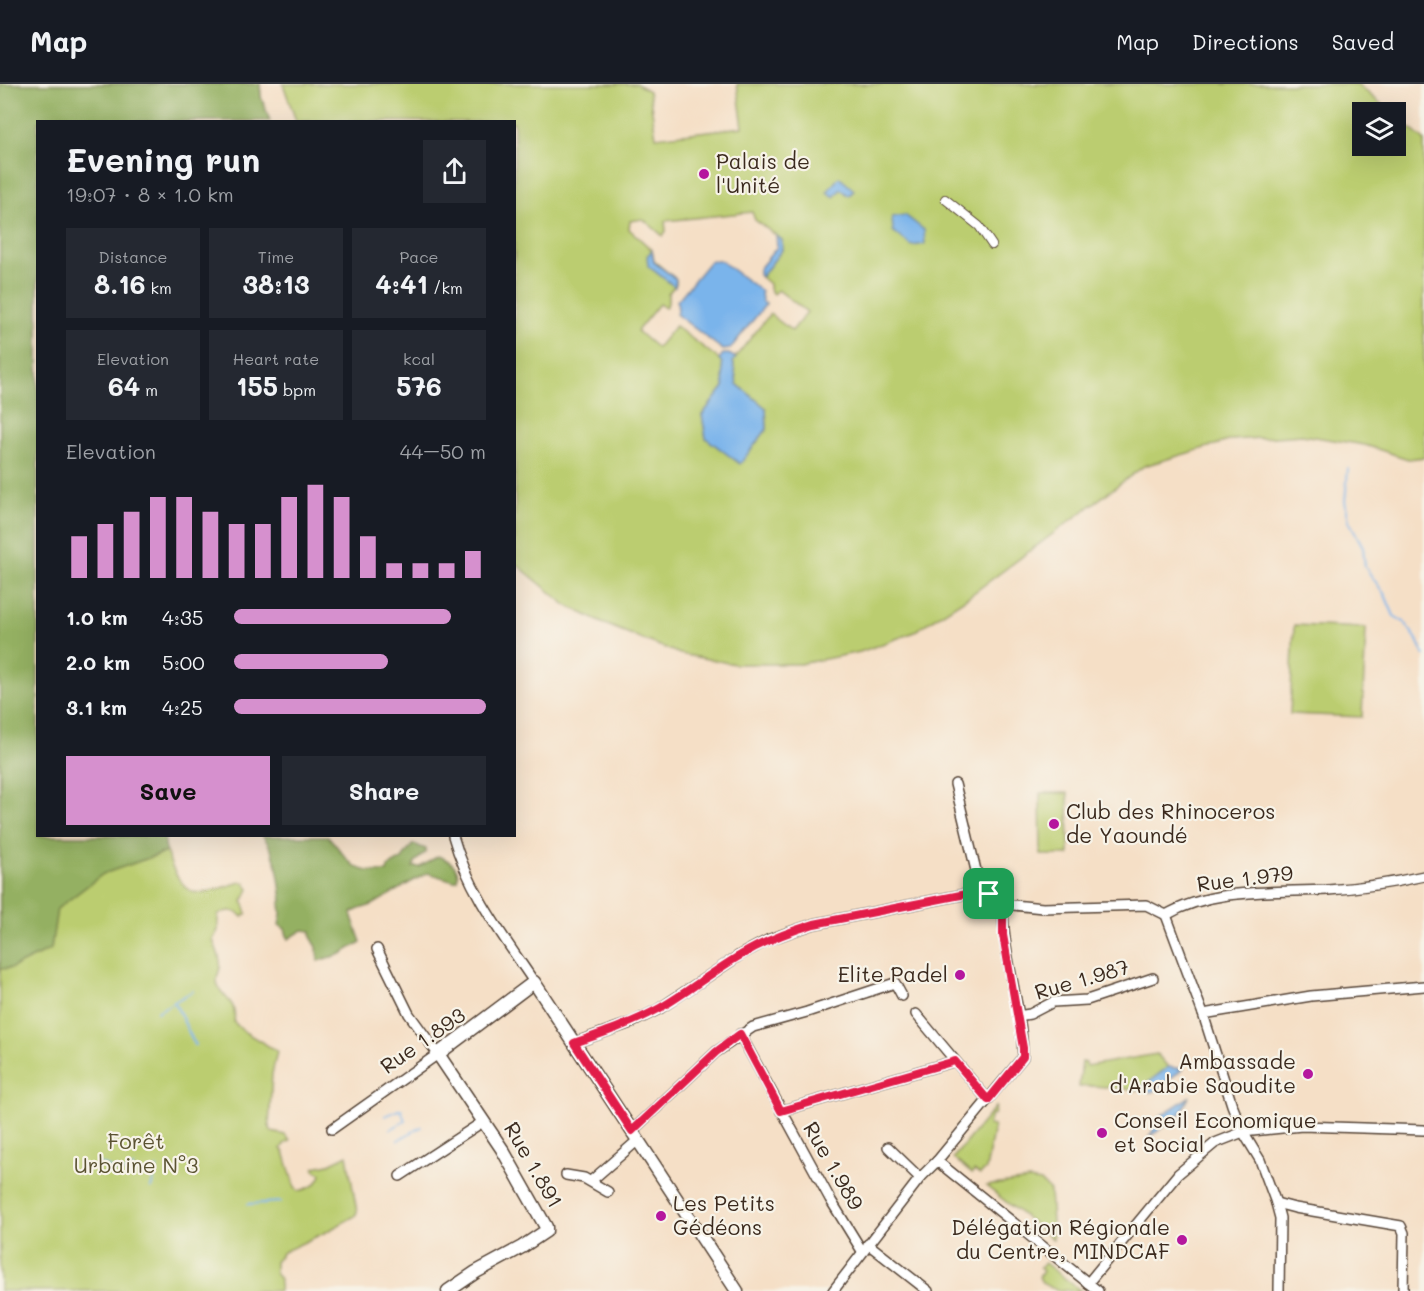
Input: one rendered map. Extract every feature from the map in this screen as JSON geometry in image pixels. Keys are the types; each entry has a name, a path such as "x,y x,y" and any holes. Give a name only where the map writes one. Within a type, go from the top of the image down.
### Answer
{"street":[{"path":"945,200 979,226 992,245"},
{"path":"955,784 981,891"},
{"path":"453,837 459,856 492,921 737,1291"},
{"name":"Rue 1.979","path":"1166,915 1179,907 1234,894 1330,890 1391,883 1424,876"},
{"path":"574,1043 633,1022 659,1009 740,955 768,940 814,924 981,891 1003,904 1042,908 1146,905 1166,915 1243,1132 1260,1160 1276,1203 1280,1218 1279,1291"},
{"path":"1003,904 1003,935 1018,1016"},
{"path":"377,949 409,1014 438,1054"},
{"name":"Rue 1.987","path":"865,1248 920,1178 937,1161 1023,1057 1018,1016 1030,1014 1053,1002 1087,1000 1153,978"},
{"name":"Rue 1.893","path":"332,1129 534,982"},
{"path":"591,1181 716,1052 740,1034 753,1027 895,983 902,996"},
{"path":"1203,1014 1311,996 1424,986"},
{"path":"916,1014 988,1100"},
{"name":"Rue 1.989","path":"740,1034 830,1199 865,1248"},
{"name":"Rue 1.891","path":"438,1054 484,1121 546,1227 543,1234 476,1272 448,1291"},
{"path":"781,1111 955,1061"},
{"path":"400,1176 484,1121"},
{"path":"1088,1283 1178,1174 1215,1143 1243,1132 1302,1126 1424,1130"},
{"path":"888,1147 920,1178"},
{"path":"937,1161 1098,1291"},
{"path":"566,1175 591,1181 608,1192"},
{"path":"1276,1203 1401,1226 1404,1233 1403,1291"},
{"path":"833,1291 865,1248 928,1291"}],"green space":[{"name":"Forêt Urbaine N°3","path":"0,84 260,84 261,97 270,120 36,120 36,837 164,837 173,868 188,889 204,893 240,882 245,883 249,889 243,901 247,914 242,917 230,911 218,915 218,930 213,940 220,961 218,985 232,1005 235,1015 234,1022 243,1031 277,1051 272,1074 269,1126 272,1132 285,1135 290,1141 281,1149 284,1152 294,1185 298,1191 312,1186 321,1174 314,1170 315,1167 329,1164 347,1155 357,1212 355,1216 324,1233 283,1252 275,1262 275,1273 280,1279 279,1291 0,1291"},
{"path":"0,84 260,84 261,97 270,120 36,120 36,837 164,837 166,852 103,874 57,909 51,949 12,968 0,969"},
{"path":"283,84 637,84 649,91 656,137 743,127 737,84 1357,84 1379,102 1352,102 1352,156 1406,156 1406,125 1424,140 1424,457 1408,459 1365,445 1302,435 1232,440 1144,466 968,597 912,633 860,652 800,664 735,664 680,654 602,623 566,605 516,564 516,120 296,120","holes":["752,212 755,220 782,240 782,250 761,277 769,284 769,289 773,294 778,290 807,312 792,331 770,314 733,360 737,384 766,408 767,429 740,463 706,438 702,415 724,387 722,362 675,326 657,348 637,331 659,304 665,308 668,303 668,294 676,284 676,279 654,261 652,250 629,229 630,221 643,219 663,236 666,231 665,221"]},
{"path":"1294,625 1366,628 1362,717 1290,714"},
{"name":"Club des Rhinoceros de Yaoundé","path":"1040,793 1068,793 1069,855 1041,855"},
{"path":"264,837 329,837 346,859 357,868 387,872 388,867 402,859 413,844 426,849 426,852 413,867 420,867 438,856 450,862 456,868 458,875 457,880 454,881 428,873 374,904 354,911 352,917 361,942 341,954 318,961 317,947 311,937 311,931 303,930 288,939 285,929 279,925 282,901 279,876"},
{"path":"1157,1054 1168,1067 1138,1090 1079,1087 1082,1062 1087,1066"},
{"path":"996,1106 988,1125 994,1126 986,1169 980,1175 974,1171 972,1174 953,1158"},
{"path":"1029,1180 1041,1182 1050,1191 1053,1239 986,1186"},
{"path":"1045,1263 1081,1291 1051,1288 1042,1282 1039,1277 1043,1271 1040,1268"}],"water":[{"path":"839,177 854,190 849,196 841,189 834,197 827,192"},
{"path":"905,215 924,230 925,244 912,246 893,231 892,217"},
{"path":"776,235 782,240 782,250 761,277 759,269 777,247"},
{"path":"652,250 654,262 676,279 675,287 648,266 647,256"},
{"path":"710,261 721,261 761,291 762,302 766,304 730,349 723,350 676,314 677,301"},
{"path":"723,354 736,358 733,361 737,384 766,408 767,429 740,464 706,438 702,415 724,387 722,363 719,359"},
{"path":"1168,1067 1183,1069 1152,1092 1138,1090"},
{"path":"1189,1097 1181,1113 1150,1137 1159,1117"}],"waterway":[{"path":"1348,469 1345,501 1349,521 1363,547 1365,567 1385,595 1394,616 1404,622 1416,638 1424,655"},
{"path":"157,1012 193,991"},
{"path":"174,1001 195,1045"},
{"path":"385,1116 401,1109 405,1121 391,1129"},
{"path":"398,1140 421,1127"},
{"path":"98,1163 117,1171 131,1173 133,1167"},
{"path":"151,1188 157,1168"},
{"path":"248,1204 281,1202"}],"place":[{"name":"Palais de l'Unité","path":"704,174"},
{"name":"Club des Rhinoceros de Yaoundé","path":"1054,824"},
{"name":"Elite Padel","path":"960,975"},
{"name":"Ambassade d'Arabie Saoudite","path":"1308,1074"},
{"name":"Conseil Economique et Social","path":"1102,1133"},
{"name":"Les Petits Gédéons","path":"661,1216"},
{"name":"Délégation Régionale du Centre, MINDCAF","path":"1182,1240"}],"route":[{"path":"981,891 989,894 1003,904 1003,935 1023,1057 988,1100 955,1061 781,1111 740,1034 716,1052 632,1131 574,1043 633,1022 659,1009 740,955 768,940 790,932 814,924 969,893 981,891"}]}
